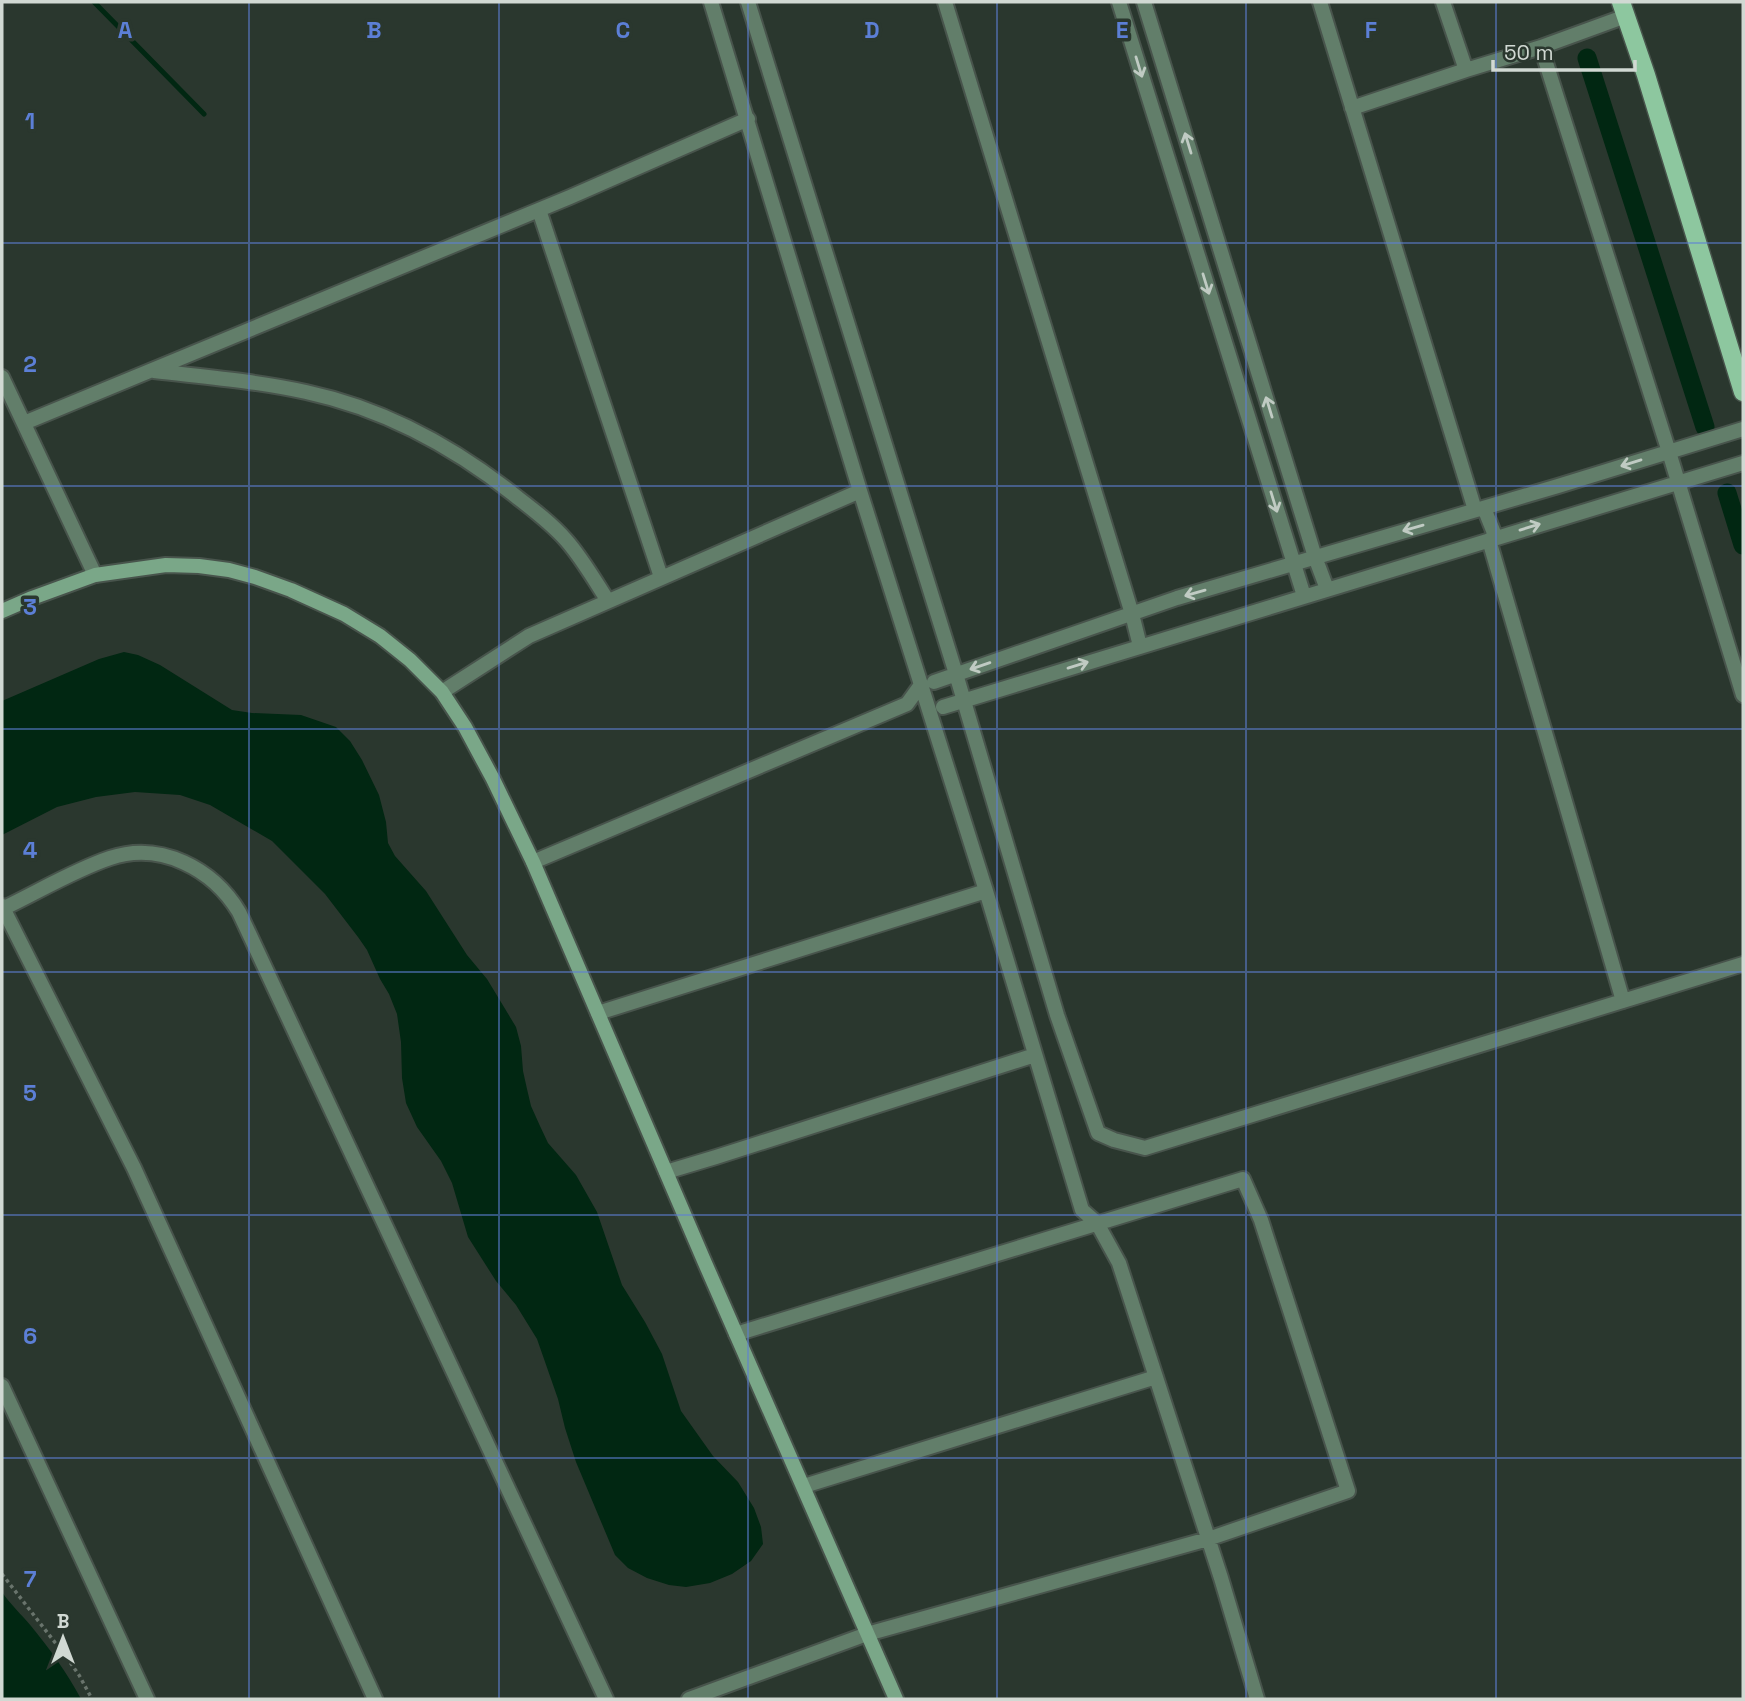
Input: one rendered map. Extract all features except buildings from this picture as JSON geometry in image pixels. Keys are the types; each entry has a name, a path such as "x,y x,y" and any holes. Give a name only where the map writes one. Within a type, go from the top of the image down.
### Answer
{"main road":[{"path":"1624,9 1743,392"}],"street":[{"path":"711,2 860,491 936,708 986,891 1082,1210 1097,1223 1119,1263 1257,1699"},
{"path":"748,2 956,674 1057,1015 1098,1133 1145,1147 1743,964"},
{"path":"945,2 1140,646"},
{"path":"1121,2 1304,596"},
{"path":"1144,2 1327,589"},
{"path":"1320,2 1479,509 1492,539 1623,1001"},
{"path":"1443,2 1466,70"},
{"path":"1352,108 1541,47 1624,9"},
{"path":"1541,47 1670,452 1743,695"},
{"path":"24,423 539,210 747,119"},
{"path":"1175,182 1197,175"},
{"path":"539,210 661,577"},
{"path":"1228,356 1251,348"},
{"path":"152,370 307,392 337,400 408,427 484,471 547,522 568,541 608,601"},
{"path":"2,377 95,575"},
{"path":"533,862 907,704 927,684 1177,598 1743,429"},
{"path":"907,704 936,708 1743,463"},
{"path":"442,692 530,636 860,491"},
{"path":"2,611 95,575 166,565 229,570 255,577 344,614 380,636 410,660 442,692 466,727 494,779 533,862 896,1699"},
{"path":"375,1699 134,1168 2,908 111,858 144,854 180,861 208,876 230,897 606,1699"},
{"path":"598,1013 986,891"},
{"path":"666,1172 1035,1055"},
{"path":"688,1699 867,1634 1208,1539 1349,1491 1261,1220 1243,1179 736,1334"},
{"path":"804,1486 1156,1377"},
{"path":"2,1386 147,1699"}],"path":[{"path":"2,1574 67,1658 92,1699"}],"shaded area":[{"path":"124,652 160,665 232,710 301,715 336,727 350,741 379,795 388,843 395,856 426,891 467,955 487,979 516,1027 531,1106 548,1143 576,1175 597,1212 622,1285 662,1354 681,1411 713,1456 738,1482 754,1508 761,1527 763,1544 751,1561 732,1574 710,1583 686,1587 669,1585 628,1568 615,1555 576,1462 537,1339 468,1237 452,1183 441,1161 417,1127 406,1103 397,1014 389,994 367,950 325,894 272,841 210,805 180,795 135,792 96,797 57,807 2,835 2,701 99,659"},
{"path":"2,1592 51,1652 81,1699 2,1699"}],"waterway":[{"path":"94,2 204,114"},
{"path":"1587,58 1705,427"},
{"path":"1727,493 1743,545"}]}
